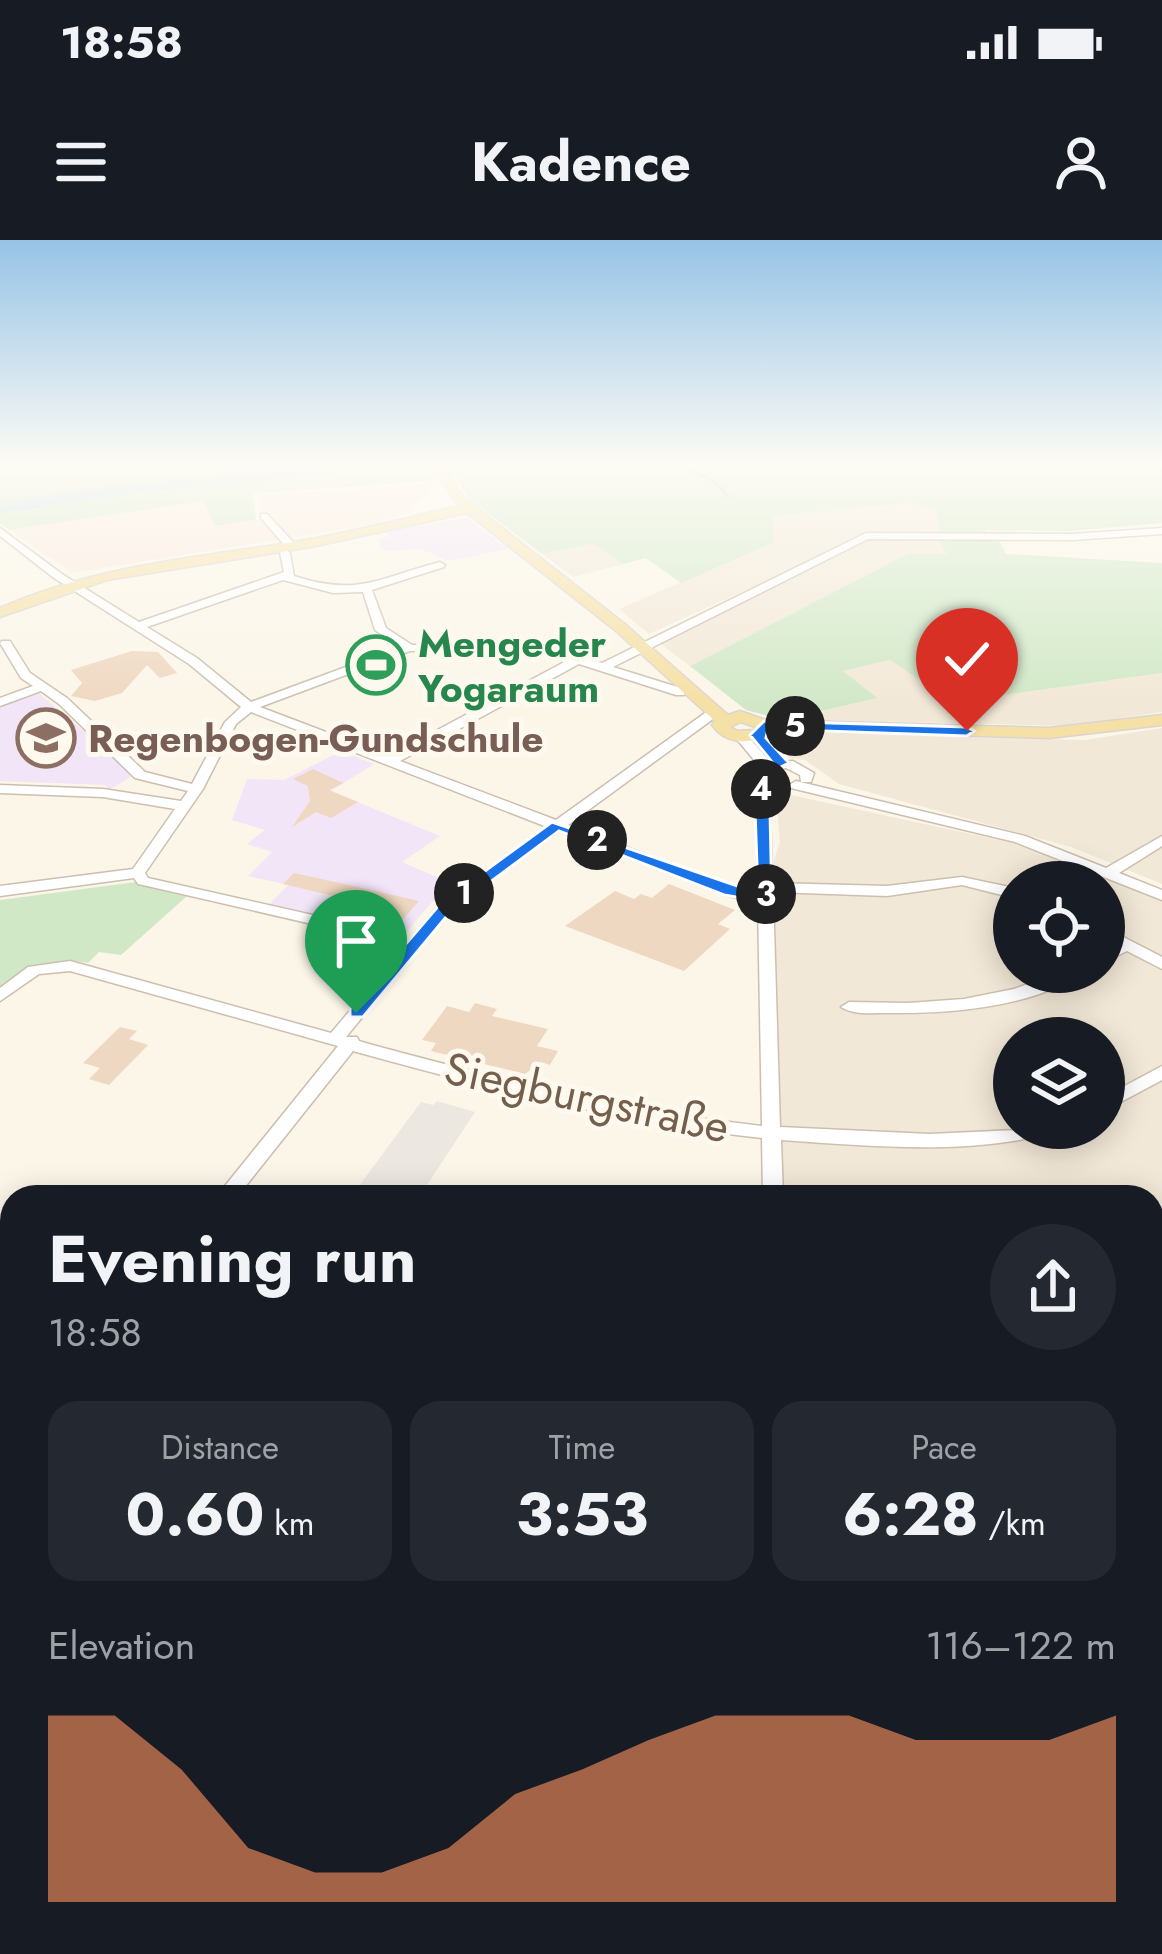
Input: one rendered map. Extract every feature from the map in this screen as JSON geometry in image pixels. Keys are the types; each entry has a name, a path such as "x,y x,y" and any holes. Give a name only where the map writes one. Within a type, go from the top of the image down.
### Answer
{"main road":[{"path":"0,613 69,583 147,564 305,546"},
{"path":"517,546 722,717 723,731 1049,733 1162,720"}],"street":[{"path":"20,546 69,583 193,661 249,706 730,892 887,892 962,881 993,888"},
{"path":"285,546 288,576"},
{"path":"601,668 846,546"},
{"path":"138,626 288,576 334,594 368,592 440,565"},
{"path":"368,592 381,630 409,648"},
{"path":"5,643 14,662 140,775 196,789"},
{"path":"0,891 138,872 196,789 231,722 249,706 409,648 534,647 689,694"},
{"path":"390,761 578,660"},
{"path":"0,702 44,686"},
{"path":"235,1185 446,907 557,825 722,717"},
{"path":"754,732 773,774 763,811 773,1185"},
{"path":"773,774 804,770 801,782"},
{"path":"773,774 860,801 1020,839 1080,861"},
{"path":"0,789 103,794 184,806"},
{"path":"1125,863 1162,840"},
{"path":"138,872 143,881 364,931"},
{"path":"1125,879 1162,895"},
{"path":"1125,943 1162,964"},
{"name":"Siegburgstraße","path":"0,996 26,974 70,966 570,1102 773,1136 924,1141 993,1137"},
{"path":"849,1007 952,1008 1022,993"},
{"path":"1125,1093 1162,1072"}],"shaded area":[{"path":"32,546 238,546 72,573"},
{"path":"380,546 508,549 448,561 421,549 385,551"},
{"path":"595,546 623,564 573,577 542,554"},
{"path":"764,546 946,546 948,554 908,554 690,666 661,644 835,549 649,634 619,609"},
{"path":"890,660 927,685 948,682 967,700 1162,673 1162,712 1067,726 787,719 876,698 842,671"},
{"name":"Regenbogen-Gundschule","path":"37,692 132,776 109,790 105,785 0,781 0,706"},
{"path":"1162,728 1162,884 1125,869 1125,861 1105,861 1071,847 839,784 805,760 789,758 769,738 777,732 1085,740"},
{"path":"341,751 374,764 331,791 440,836 402,862 455,885 431,903 404,935 270,904 288,885 248,876 272,852 247,844 265,830 232,820 247,779 284,780"},
{"path":"791,795 1080,861 993,861 993,993 1125,993 1125,880 1162,895 1162,1185 776,1185 765,887 780,842 777,806"},
{"path":"437,1101 475,1112 427,1185 360,1185 421,1102 433,1105"}],"green space":[{"path":"531,546 582,546 542,554"},
{"path":"595,546 765,546 681,583 646,558 623,564"},
{"path":"942,546 1002,546 1006,554 1162,563 1162,673 967,700 948,682 927,685 890,660 843,671 877,698 787,719 746,710 690,666 908,554 947,554"},
{"path":"136,882 187,896 121,955 99,952 88,963 62,961 41,966 0,991 0,900"}],"building":[{"path":"132,651 158,652 177,673 160,678 147,665 122,693 95,701 71,696 82,683 71,670"},
{"path":"313,769 343,783 329,790 358,802 331,818 316,812 292,827 310,801 308,786 293,779"},
{"path":"294,873 419,901 392,932 362,922 376,906 283,884"},
{"path":"669,884 735,910 718,924 730,929 684,971 565,926 615,891 634,899 641,894 652,898"},
{"path":"475,1003 497,1009 492,1016 548,1029 537,1046 558,1051 550,1065 541,1062 525,1074 431,1051 436,1043 422,1040 447,1006 469,1012"},
{"path":"120,1027 137,1031 129,1039 148,1045 109,1085 89,1079 100,1068 83,1063"}],"tunnel":[{"path":"364,931 415,943"}],"place":[{"name":"Mengeder Yogaraum","path":"376,665"},
{"name":"Regenbogen-Gundschule","path":"46,738"}],"route":[{"path":"356,1013 446,907 557,825 730,892 766,899 763,811 757,799 765,781 761,771 782,763 759,740 764,725 967,731"}]}
